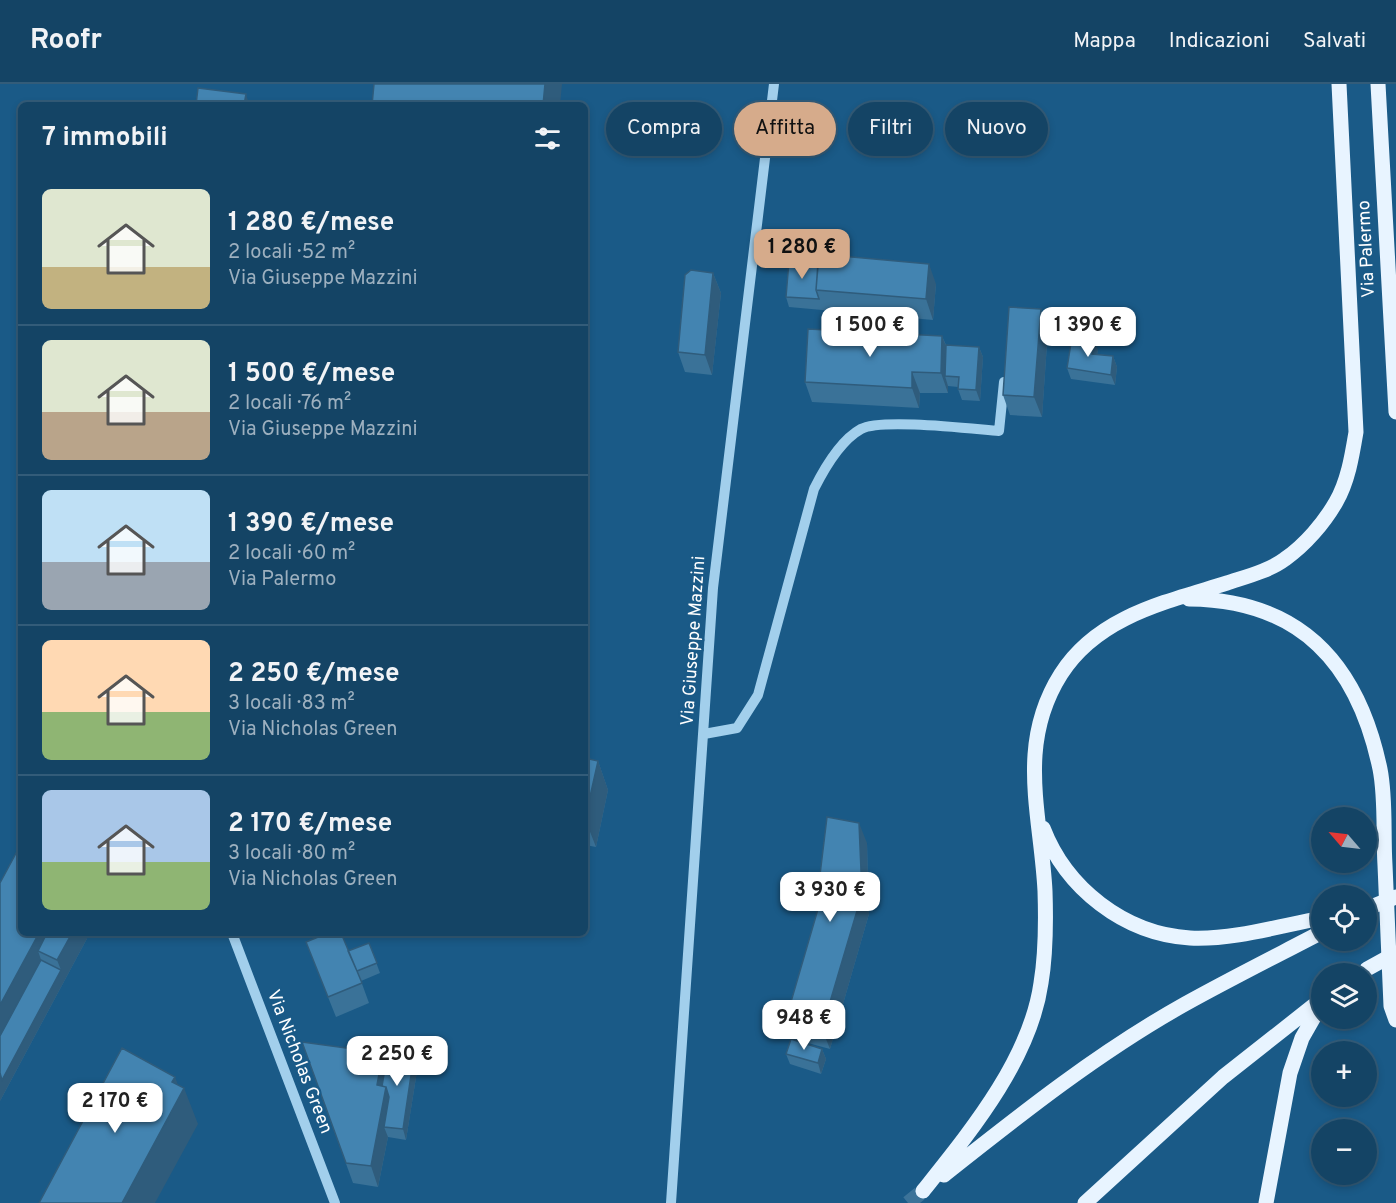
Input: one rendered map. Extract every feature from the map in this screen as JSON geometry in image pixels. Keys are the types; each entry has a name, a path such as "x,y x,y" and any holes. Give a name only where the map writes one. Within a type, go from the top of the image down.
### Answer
{"main road":[{"path":"1311,938 1184,1005 1090,1064 1023,1112 923,1191 972,1130 1004,1079 1027,1031 1041,984 1045,890 1033,772 1035,742 1041,717 1062,673 1096,636 1117,622 1157,605 1246,576 1284,560 1319,526 1337,501 1349,469 1356,432 1340,84"},
{"name":"Via Palermo","path":"1378,84 1396,412"},
{"path":"1157,605 1189,599 1221,600 1268,612 1289,623 1316,644 1338,668 1351,687 1370,732 1381,771 1391,1005 1396,1020"},
{"path":"1035,801 1048,839 1069,874 1105,908 1145,928 1189,938 1213,937 1311,920"},
{"path":"1377,905 1396,897"},
{"path":"1377,963 1396,953"},
{"path":"1085,1203 1223,1077 1311,1009"},
{"path":"1266,1203 1290,1073 1302,1038 1311,1021"}],"street":[{"name":"Via Giuseppe Mazzini","path":"671,1203 713,588 774,84"},
{"path":"704,734 737,728 758,695 814,489 830,460 862,428 907,424 999,431 1005,372"},
{"name":"Via Nicholas Green","path":"232,936 334,1203"}],"building":[{"path":"374,84 545,84 543,102 372,102"},
{"path":"198,88 246,94 245,102 196,102"},
{"path":"819,254 929,264 926,299 816,290"},
{"path":"789,261 818,263 816,290 819,299 786,297"},
{"path":"691,270 713,273 705,355 678,352 685,275"},
{"path":"1009,307 1041,309 1034,397 1003,395"},
{"path":"808,329 942,336 941,373 912,372 912,388 805,382"},
{"path":"1072,337 1094,340 1092,354 1113,356 1111,375 1067,368"},
{"path":"946,345 979,347 976,390 958,389 959,377 945,376"},
{"path":"588,759 598,761 588,806"},
{"path":"827,817 859,823 862,894 822,1029 786,1019 825,885 819,883"},
{"path":"18,850 18,936 37,936 0,1005 0,883"},
{"path":"46,936 70,936 57,960 38,951"},
{"path":"321,936 342,936 362,983 328,997 306,942"},
{"path":"369,943 377,963 357,971 348,951"},
{"path":"41,960 61,970 2,1080 0,1036"},
{"path":"791,1039 822,1049 818,1063 786,1054"},
{"path":"302,1042 383,1053 377,1085 386,1087 371,1166 346,1163"},
{"path":"122,1048 175,1077 172,1082 184,1088 122,1203 39,1203"},
{"path":"388,1051 414,1055 403,1129 384,1127 389,1097 386,1087 382,1086"}],"tunnel":[{"path":"908,1203 923,1191"}]}
